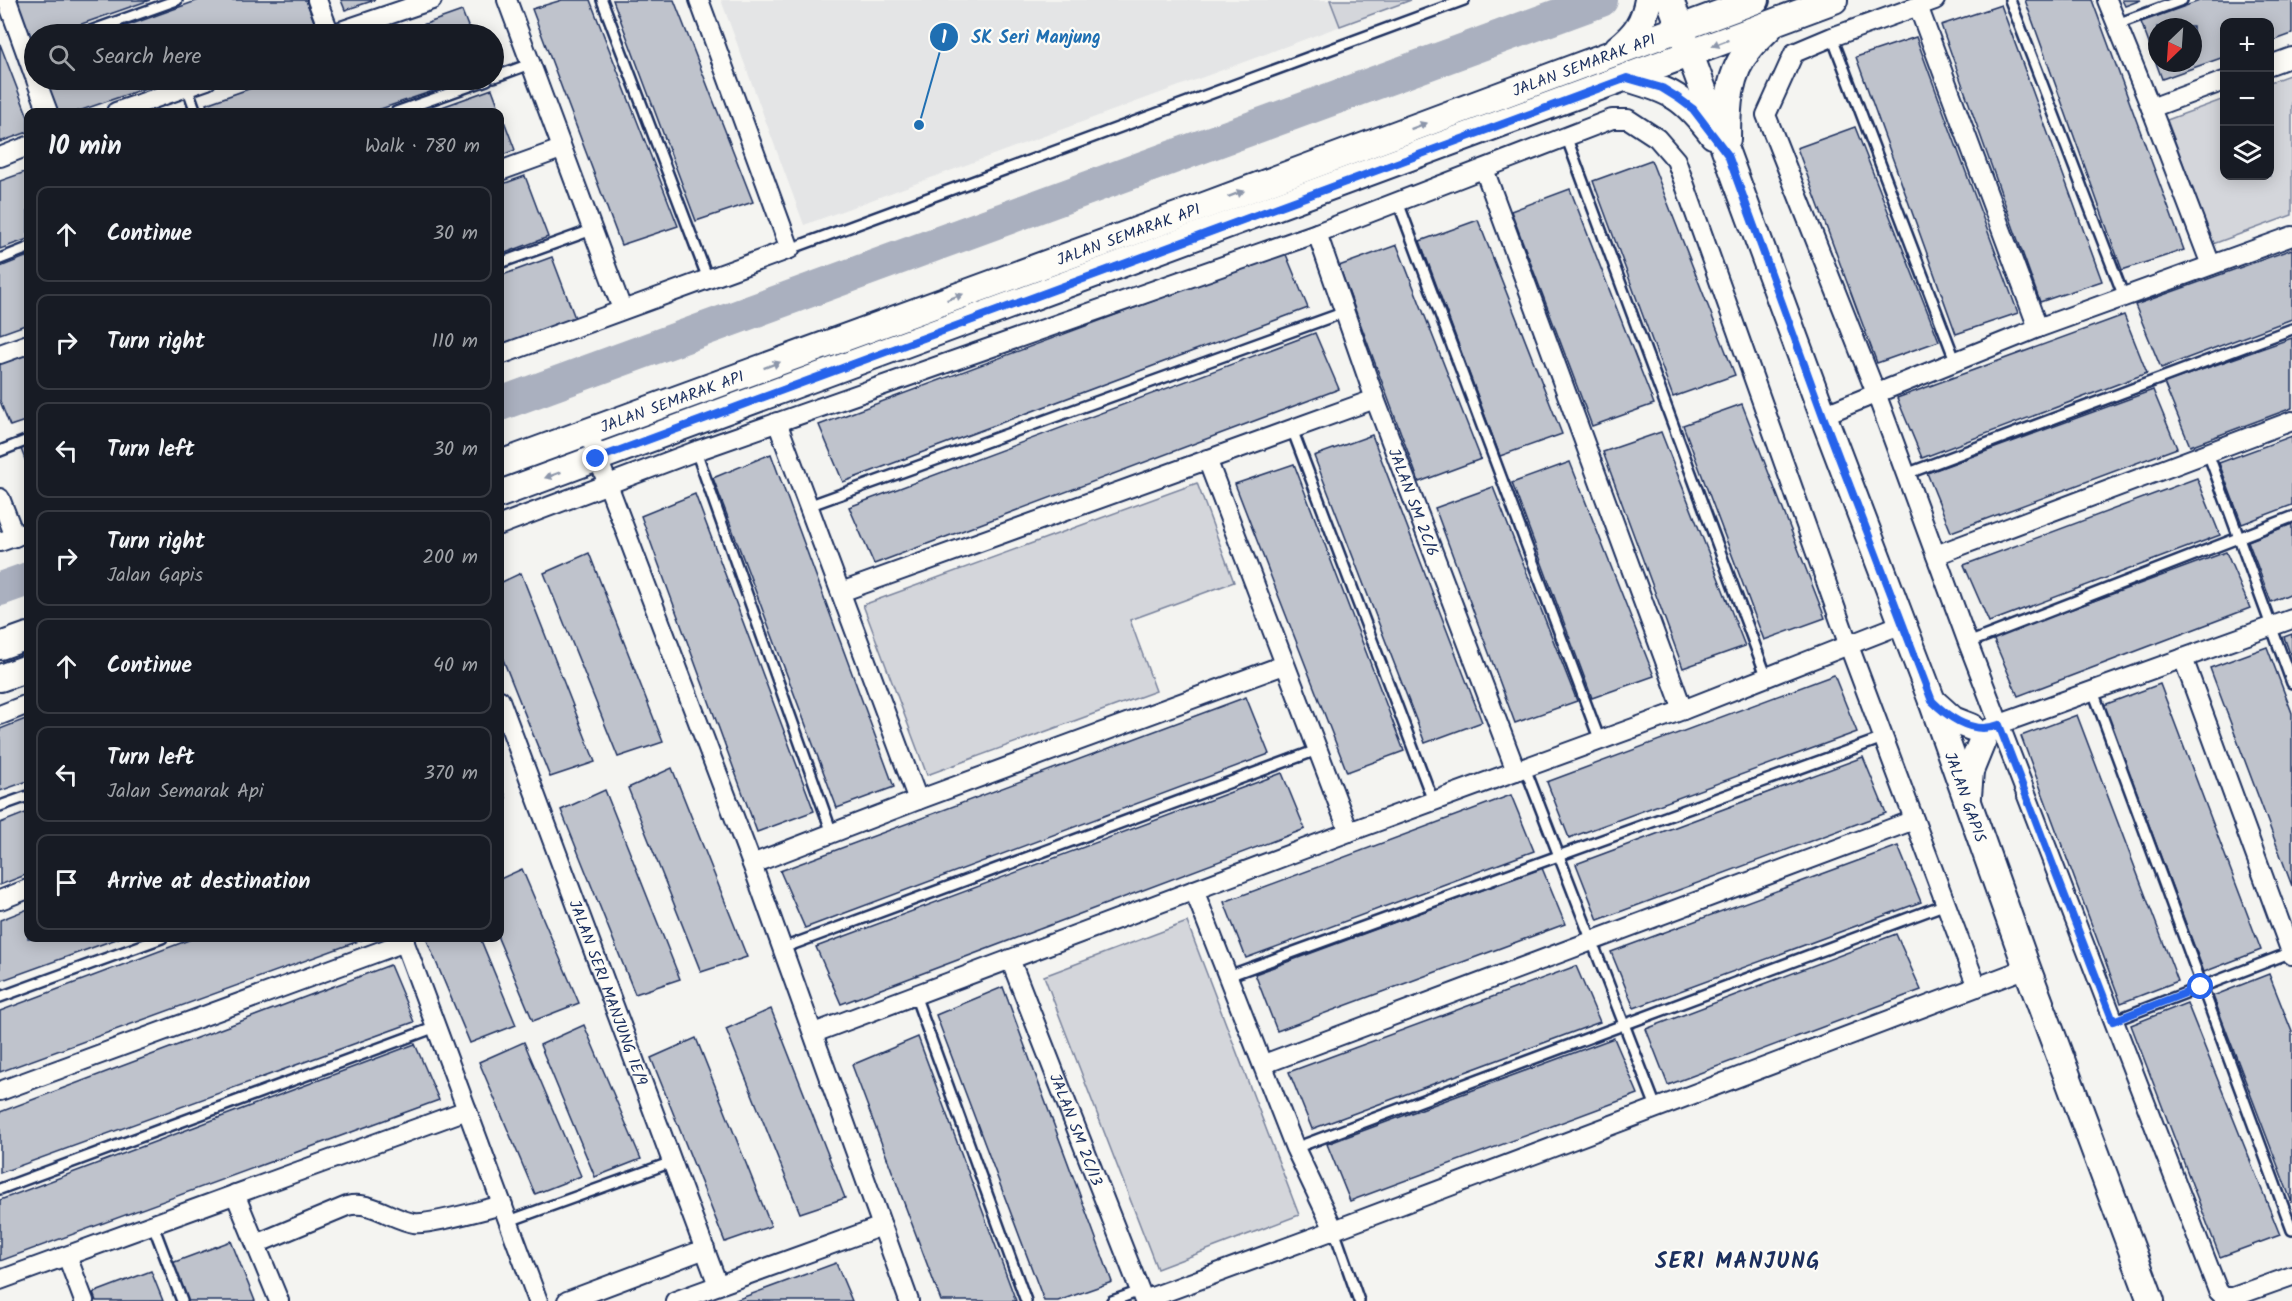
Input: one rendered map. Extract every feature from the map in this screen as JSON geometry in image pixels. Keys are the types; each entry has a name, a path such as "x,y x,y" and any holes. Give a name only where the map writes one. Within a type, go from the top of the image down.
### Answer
{"street":[{"path":"7,0 24,38"},
{"path":"317,0 327,24"},
{"path":"507,0 622,309"},
{"path":"504,353 790,249 699,0"},
{"path":"1611,54 1632,38 1641,25 1648,0"},
{"name":"JALAN GAPIS","path":"1670,0 1823,416 1932,701 2027,968 2151,1301"},
{"path":"1703,0 1731,9"},
{"name":"JALAN SEMARAK API","path":"504,463 1756,0"},
{"name":"JALAN SEMARAK API","path":"504,493 1834,0"},
{"path":"2107,0 2211,265"},
{"path":"359,24 421,2"},
{"path":"2038,328 1926,3 1794,53 1767,110 1767,116 1876,393 1968,643 1986,730 2113,1021 2218,1291 2224,1297 2233,1297 2292,1276"},
{"path":"1728,155 1727,112 1732,85 1748,49 1776,22"},
{"path":"2274,64 2292,57"},
{"path":"1627,78 1662,88 1693,109 1728,155"},
{"path":"2151,108 2220,82"},
{"path":"40,90 46,108"},
{"path":"127,108 178,90"},
{"path":"504,524 696,451 1317,232 1612,119 1628,119 1657,138 1676,160 1849,646 1977,987"},
{"path":"0,157 24,148"},
{"path":"504,169 561,148"},
{"path":"1484,169 1683,710"},
{"name":"JALAN SM 2C/6","path":"1317,232 1375,399 1520,769"},
{"path":"1823,416 1955,360 2038,328 2292,236"},
{"path":"0,354 24,345"},
{"path":"841,592 1375,399"},
{"path":"777,422 918,800"},
{"path":"1936,555 2292,422"},
{"path":"588,432 596,459 752,864 909,1301"},
{"path":"1207,459 1349,832"},
{"path":"0,498 14,537"},
{"path":"1947,745 2292,619"},
{"path":"814,1034 1349,832 1683,710 1902,624"},
{"path":"0,646 24,637"},
{"path":"2183,658 2292,953"},
{"path":"752,864 1284,665"},
{"path":"0,678 24,669"},
{"path":"1932,701 1953,720 1986,730"},
{"path":"0,715 24,706"},
{"name":"JALAN SERI MANJUNG 1E/9","path":"504,711 718,1285"},
{"path":"1967,800 1970,771 1986,730"},
{"path":"1264,1064 1914,820"},
{"path":"1194,890 1295,1148 1334,1230"},
{"path":"0,900 24,891"},
{"path":"0,1091 399,942"},
{"path":"405,942 538,1301"},
{"name":"JALAN SM 2C/13","path":"1010,959 1143,1297"},
{"path":"1143,1297 1334,1230 2027,968"},
{"path":"0,1280 467,1110"},
{"path":"235,1194 279,1301"},
{"path":"256,1244 357,1203 415,1223 506,1213"},
{"path":"675,1301 882,1226"},
{"path":"567,1301 705,1249"},
{"path":"67,1256 84,1301"}],"lane":[{"path":"110,24 177,0"},
{"path":"602,0 708,279"},
{"path":"790,249 1464,0"},
{"path":"2010,0 2124,297"},
{"path":"2117,24 2182,0"},
{"path":"1832,37 1955,360"},
{"path":"504,73 530,64"},
{"path":"188,90 195,108"},
{"path":"407,108 459,90"},
{"path":"1566,136 1767,678"},
{"path":"1398,202 1600,741"},
{"path":"504,262 592,230"},
{"path":"0,259 24,250"},
{"path":"808,506 1345,312"},
{"path":"1906,474 2292,329"},
{"path":"1292,429 1433,801"},
{"path":"0,451 24,442"},
{"path":"696,451 832,833"},
{"path":"2208,453 2292,683"},
{"path":"1968,643 2292,517"},
{"path":"2093,690 2292,1230"},
{"path":"1228,976 1883,738"},
{"path":"783,948 1317,750"},
{"path":"1520,769 1559,855 1656,1107"},
{"path":"0,806 24,797"},
{"path":"1295,1148 1946,904"},
{"path":"0,997 151,942"},
{"path":"2113,1021 2292,953"},
{"path":"915,995 1026,1301"},
{"path":"0,1189 436,1027"},
{"path":"506,1213 672,1162"},
{"path":"153,1225 182,1301"},
{"path":"1334,1230 1359,1301"},
{"path":"1112,1301 1143,1297"}],"shaded area":[{"path":"721,0 1411,0 804,225"},
{"path":"1330,0 1411,0 1340,26"},
{"path":"2292,74 2292,215 2213,244 2167,120 2220,100 2220,180 2274,180 2274,81"},
{"path":"1197,483 1234,582 1130,620 1156,691 927,775 863,605"},
{"path":"1187,922 1299,1215 1157,1269 1044,976"}],"building":[{"path":"15,0 150,0 82,24 25,24"},
{"path":"199,0 306,0 315,24 132,24"},
{"path":"341,0 375,0 345,10"},
{"path":"562,0 590,0 678,226 621,245 532,9"},
{"path":"613,0 674,0 753,202 696,221"},
{"path":"2025,0 2092,0 2184,250 2122,270"},
{"path":"2122,0 2141,0 2125,6"},
{"path":"2202,0 2292,0 2292,34 2274,41 2274,18 2220,18 2220,58 2202,65 2202,18 2152,18"},
{"path":"2001,5 2102,281 2040,302 1941,25"},
{"path":"462,11 467,24 425,24"},
{"path":"2148,19 2148,41 2141,22"},
{"path":"1916,37 2018,313 1956,334 1856,57"},
{"path":"0,44 25,108 24,133 0,142"},
{"path":"2159,72 2182,72 2162,79"},
{"path":"49,90 140,90 88,108 56,108"},
{"path":"246,90 436,90 384,108 208,108 206,104"},
{"path":"492,90 499,108 439,108"},
{"path":"504,121 515,150 504,154"},
{"path":"1855,127 1939,341 1877,363 1797,148"},
{"path":"1651,160 1735,375 1673,397 1593,181"},
{"path":"24,172 24,240 0,249 0,181"},
{"path":"525,176 548,237 504,254 504,184"},
{"path":"1570,189 1654,404 1592,426 1511,211"},
{"path":"1478,220 1562,434 1500,456 1420,241"},
{"path":"1397,245 1481,459 1419,482 1339,266"},
{"path":"2292,249 2292,319 2161,368 2135,305"},
{"path":"1285,252 1308,308 843,482 819,425"},
{"path":"552,257 575,318 504,344 504,275"},
{"path":"24,258 24,325 0,334 0,267"},
{"path":"2124,315 2147,373 1922,458 1897,398"},
{"path":"1315,333 1339,389 874,564 849,507"},
{"path":"2292,338 2292,408 2190,446 2164,383"},
{"path":"24,353 24,421 10,426 0,401 0,362"},
{"path":"2153,390 2177,448 1951,532 1927,473"},
{"path":"1742,404 1825,618 1764,640 1683,425"},
{"path":"1661,432 1745,646 1683,668 1603,452"},
{"path":"1372,435 1482,722 1425,743 1314,456"},
{"path":"2292,436 2292,505 2242,524 2219,463"},
{"path":"24,442 24,457 19,444"},
{"path":"771,454 894,787 837,808 713,478"},
{"path":"1570,462 1654,676 1592,698 1512,483"},
{"path":"1294,464 1404,751 1347,772 1235,484"},
{"path":"2197,478 2220,535 1989,622 1964,565"},
{"path":"1493,487 1577,701 1515,723 1435,508"},
{"path":"695,494 814,811 757,832 641,516"},
{"path":"2292,524 2292,593 2271,602 2248,541"},
{"path":"2226,552 2250,608 2018,696 1993,638"},
{"path":"589,553 663,742 618,757 544,573"},
{"path":"521,573 595,762 550,777 504,662 504,581"},
{"path":"2292,634 2292,659 2284,637"},
{"path":"2267,647 2292,713 2292,886 2210,668"},
{"path":"1834,675 1857,732 1569,838 1547,782"},
{"path":"2160,684 2261,950 2204,972 2104,705"},
{"path":"1246,697 1269,754 805,928 780,871"},
{"path":"2077,715 2178,981 2121,1003 2021,736"},
{"path":"24,720 24,782 0,791 0,729"},
{"path":"1863,757 1886,813 1598,920 1576,864"},
{"path":"672,768 747,957 701,972 628,788"},
{"path":"1282,773 1305,829 841,1004 816,947"},
{"path":"605,790 680,979 635,994 561,810"},
{"path":"1511,795 1534,851 1246,958 1224,902"},
{"path":"24,814 24,876 0,885 0,823"},
{"path":"1898,846 1921,902 1634,1008 1611,952"},
{"path":"1542,868 1565,924 1277,1031 1255,974"},
{"path":"522,869 579,1003 533,1021 500,942 504,942 504,877"},
{"path":"24,911 24,942 108,942 0,981 0,920"},
{"path":"1896,934 1921,990 1668,1085 1646,1029"},
{"path":"183,942 356,942 0,1072 0,1011"},
{"path":"428,942 482,942 516,1025 470,1043"},
{"path":"390,965 414,1022 0,1173 0,1112"},
{"path":"1576,966 1600,1022 1312,1129 1289,1072"},
{"path":"2269,974 2292,1032 2292,1203 2213,996"},
{"path":"1003,987 1112,1282 1058,1301 1044,1301 936,1015"},
{"path":"2187,1003 2280,1235 2220,1257 2131,1025"},
{"path":"771,1009 845,1198 800,1213 726,1029"},
{"path":"584,1025 641,1159 595,1177 540,1045"},
{"path":"918,1037 1016,1301 941,1301 852,1065"},
{"path":"696,1038 771,1226 725,1242 651,1058"},
{"path":"1614,1038 1638,1094 1350,1201 1327,1144"},
{"path":"524,1042 581,1176 535,1194 479,1062"},
{"path":"415,1044 439,1100 0,1261 0,1200"},
{"path":"231,1241 255,1301 187,1301 172,1263"},
{"path":"836,1263 852,1301 733,1301"},
{"path":"151,1271 163,1301 96,1301 93,1293"}],"waterway":[{"path":"504,403 1601,0"},
{"path":"0,589 24,580"}],"place":[{"name":"SK Seri Manjung","path":"919,125"}],"district":[{"name":"SERI MANJUNG","path":"1738,1260"}],"route":[{"path":"596,459 1627,78 1662,88 1693,109 1728,155 1823,416 1932,701 1953,720 1971,727 1990,728 1999,725 2113,1021 2201,987"}]}
